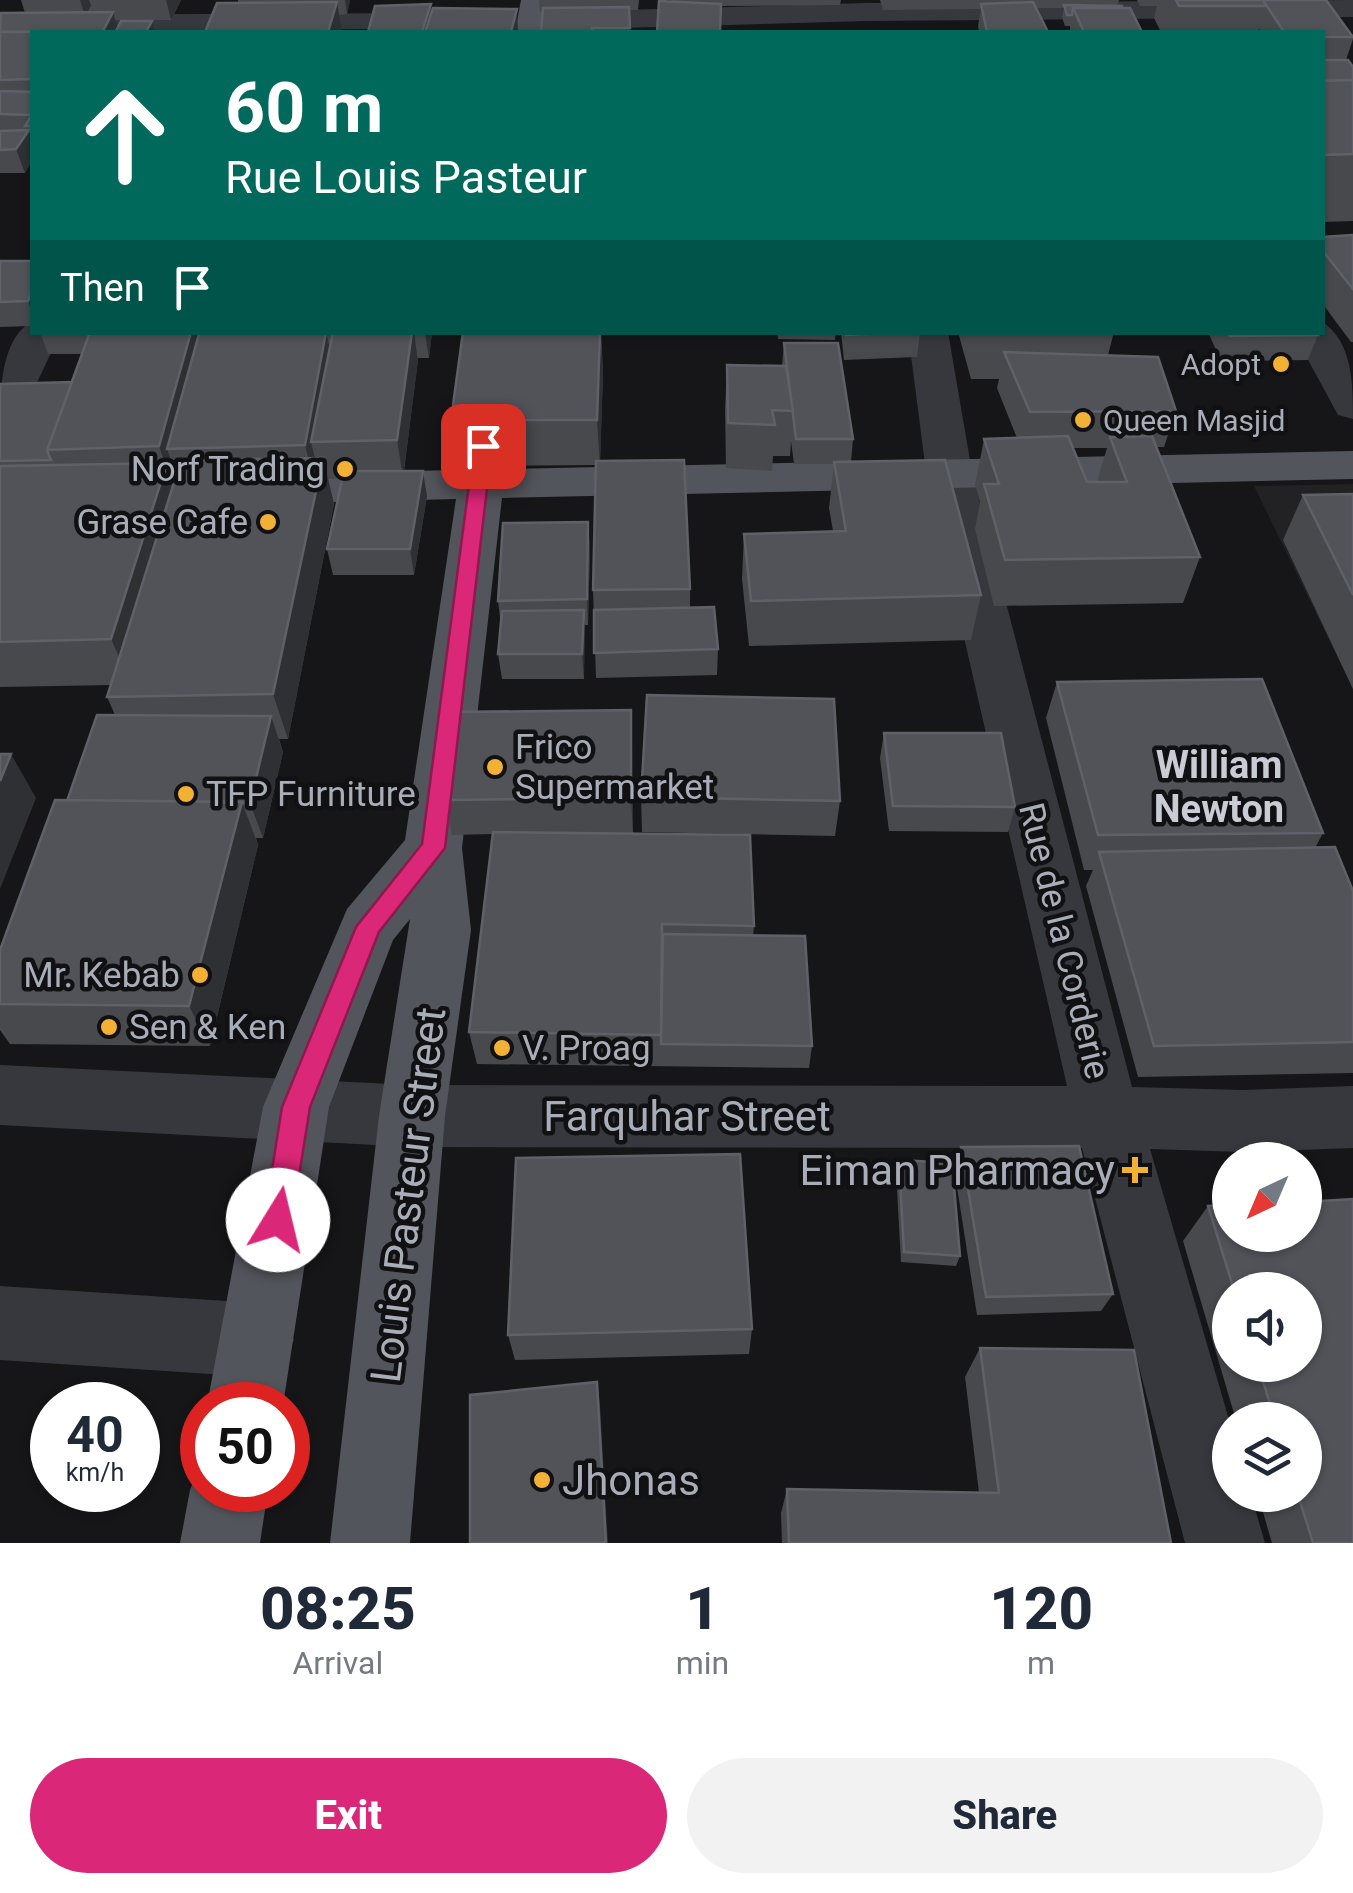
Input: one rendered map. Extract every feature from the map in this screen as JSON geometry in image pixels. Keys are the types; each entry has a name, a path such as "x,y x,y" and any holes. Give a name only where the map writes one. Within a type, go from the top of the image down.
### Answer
{"main road":[{"name":"Louis Pasteur Street","path":"370,1543 412,1116 441,930 433,848 481,484 490,335"},
{"path":"212,490 1353,465"},
{"path":"251,1373 296,1107 368,927 433,848"},
{"path":"220,1543 225,1512"}],"street":[{"path":"0,24 213,19 484,22 532,18 1136,14 1353,8"},
{"path":"0,414 40,335"},
{"name":"Rue de la Corderie","path":"928,335 949,472 1108,1117 1226,1543"},
{"path":"1315,335 1353,406"},
{"name":"Farquhar Street","path":"7,1108 296,1107 412,1116 1108,1117 1243,1121 1353,1116"},
{"path":"0,1323 251,1373"}],"shaded area":[{"path":"1353,484 1353,689 1254,486"}],"building":[{"path":"1176,0 1263,0 1266,6 1179,6"},
{"path":"1263,0 1326,0 1353,37 1325,37 1325,30 1283,30"},
{"path":"659,1 721,4 720,30 657,30"},
{"path":"337,2 329,30 206,30 217,3"},
{"path":"1033,2 1047,30 987,30 981,4"},
{"path":"431,4 423,30 369,30 375,6"},
{"path":"1064,5 1122,8 1073,8 1072,15 1067,15"},
{"path":"629,7 630,28 541,30 543,8"},
{"path":"433,8 517,9 512,30 426,30"},
{"path":"1073,8 1130,8 1141,30 1083,30"},
{"path":"113,12 104,30 0,32 1,13"},
{"path":"121,21 152,21 147,30 116,30"},
{"path":"0,32 30,32 30,79 0,80"},
{"path":"1325,60 1348,60 1353,67 1353,80 1325,81"},
{"path":"1353,80 1353,154 1325,155 1325,81"},
{"path":"0,91 30,92 30,115 0,114"},
{"path":"29,130 16,149 0,150 0,131"},
{"path":"1353,235 1353,289 1325,254 1325,237"},
{"path":"0,261 30,261 28,301 0,302"},
{"path":"89,335 190,335 159,446 47,450"},
{"path":"199,335 325,335 305,445 167,449"},
{"path":"332,335 412,335 397,440 311,442"},
{"path":"463,335 600,335 597,420 461,420 453,405"},
{"path":"784,343 838,343 853,439 796,439"},
{"path":"1004,352 1158,357 1176,411 1030,412"},
{"path":"727,365 786,366 793,411 772,410 775,425 728,423"},
{"path":"72,382 47,450 51,460 0,461 0,384"},
{"path":"1068,436 1087,482 1127,482 1110,437 1152,436 1200,557 1005,560 984,484 999,484 984,439"},
{"path":"323,458 273,694 107,697 181,460"},
{"path":"684,460 690,589 593,590 596,461"},
{"path":"945,460 981,595 751,601 744,534 846,531 834,462"},
{"path":"167,463 111,639 0,642 0,466"},
{"path":"344,471 423,471 410,549 327,549"},
{"path":"1353,494 1353,595 1303,495"},
{"path":"588,522 587,599 498,601 503,523"},
{"path":"714,607 718,649 594,653 594,610"},
{"path":"584,610 582,654 498,654 502,611"},
{"path":"1262,679 1323,833 1098,835 1057,682"},
{"path":"647,695 834,699 840,801 641,797"},
{"path":"631,710 631,798 445,800 455,712"},
{"path":"97,715 271,716 250,803 67,801"},
{"path":"884,733 1001,733 1015,807 893,806"},
{"path":"0,754 11,754 0,781"},
{"path":"55,800 242,802 189,1006 0,1004 0,950"},
{"path":"493,832 750,835 754,926 662,924 661,1035 469,1032"},
{"path":"1335,847 1353,891 1353,1042 1154,1046 1099,852"},
{"path":"663,934 805,936 812,1046 661,1044"},
{"path":"1079,1146 1113,1294 986,1297 961,1147"},
{"path":"740,1154 752,1329 508,1335 516,1158"},
{"path":"899,1160 952,1163 960,1256 904,1252"},
{"path":"1353,1199 1353,1543 1313,1543 1303,1512 1322,1512 1322,1402 1269,1402 1263,1382 1322,1382 1322,1272 1228,1272 1222,1252 1322,1252 1322,1201"},
{"path":"980,1348 1134,1350 1171,1543 789,1543 787,1489 999,1493"},
{"name":"Jhonas","path":"597,1382 606,1543 470,1543 470,1395"}],"place":[{"name":"Adopt","path":"1281,364"},
{"name":"Queen Masjid","path":"1083,420"},
{"name":"Norf Trading","path":"345,469"},
{"name":"Grase Cafe","path":"268,522"},
{"name":"Frico Supermarket","path":"495,767"},
{"name":"TFP Furniture","path":"186,794"},
{"name":"Mr. Kebab","path":"200,975"},
{"name":"Sen & Ken","path":"109,1027"},
{"name":"V. Proag","path":"502,1048"},
{"name":"Eiman Pharmacy","path":"1135,1170"},
{"name":"Jhonas","path":"542,1480"}],"district":[{"name":"William Newton","path":"1219,787"}],"route":[{"path":"278,1220 296,1107 368,927 433,848 483,446"}]}
